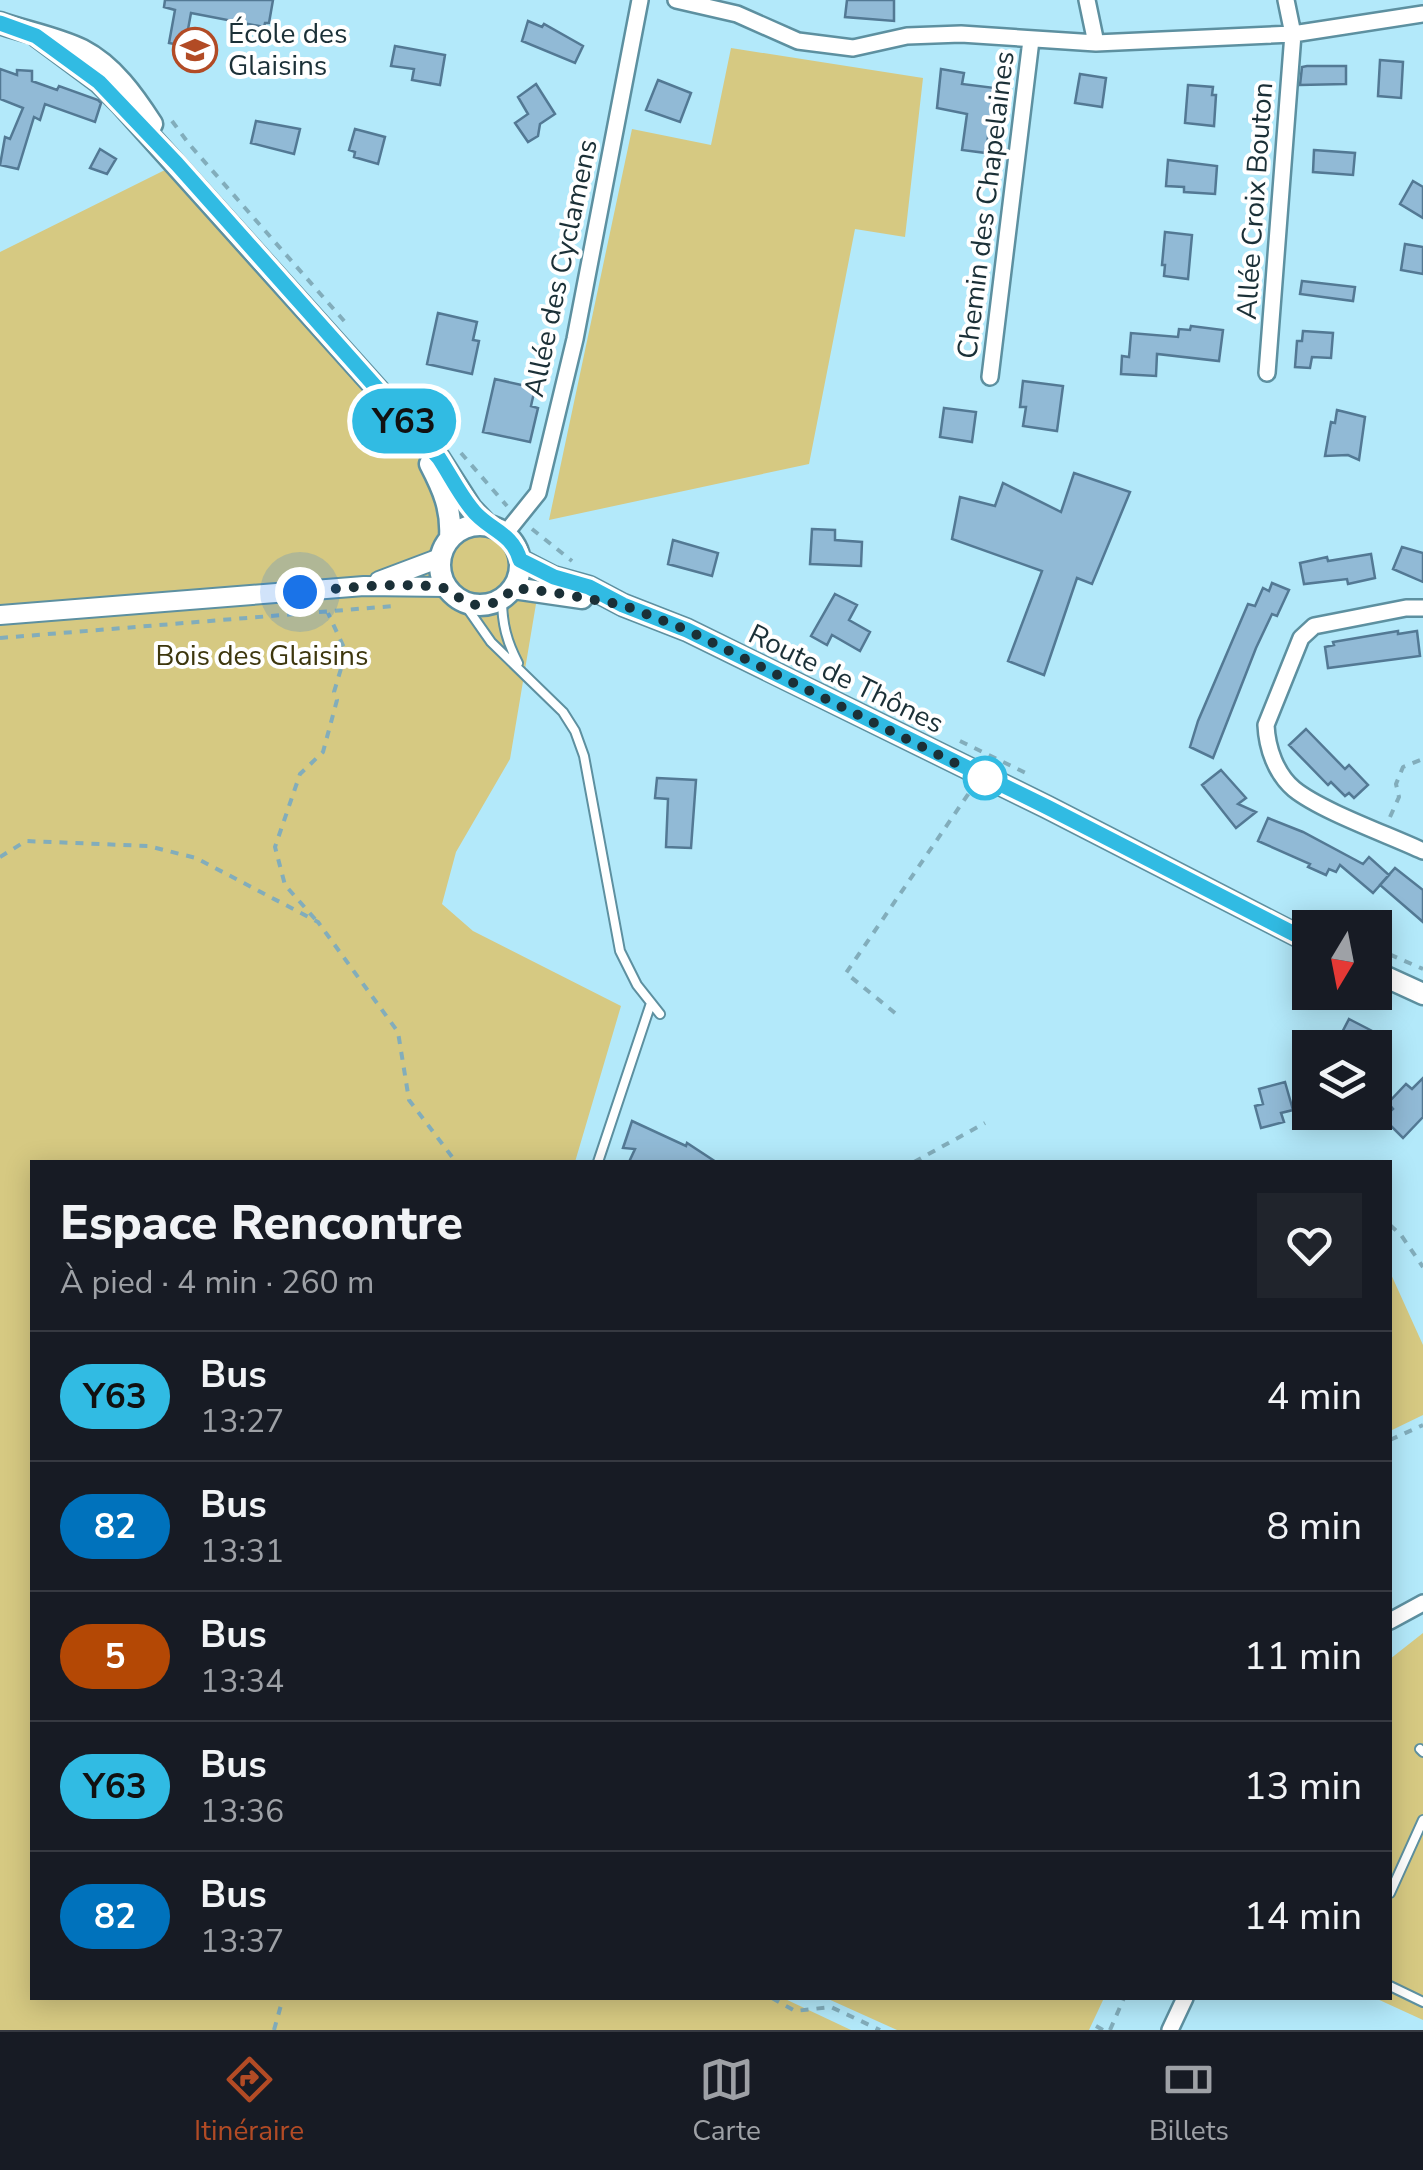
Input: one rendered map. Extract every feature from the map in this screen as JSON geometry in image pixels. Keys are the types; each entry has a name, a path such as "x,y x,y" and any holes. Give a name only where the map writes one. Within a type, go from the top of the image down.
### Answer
{"main road":[{"path":"0,23 82,50 132,94 177,164 439,458 471,508 504,526 520,560 519,575 508,594 483,606 463,602 446,587 439,568 452,520 447,498 410,427"},
{"path":"450,538 461,529 504,526"},
{"name":"Route de Thônes","path":"520,560 687,630 1292,933"},
{"name":"Route de Thônes","path":"508,594 551,592 623,605"},
{"path":"1392,980 1423,994"}],"street":[{"name":"Allée des Cyclamens","path":"504,526 538,493 575,338 640,0"},
{"name":"Chemin des Chapelaines","path":"676,0 737,14 798,41 853,48 906,36 961,34 1096,44 1292,34 1423,14"},
{"path":"1087,0 1096,44"},
{"name":"Allée Croix Bouton","path":"1267,373 1292,34 1286,0"},
{"name":"Chemin des Chapelaines","path":"990,376 1031,40"},
{"path":"364,586 440,558"},
{"path":"0,615 364,586 446,587"},
{"path":"1423,608 1314,626 1301,638 1266,726 1277,767 1293,789 1423,851"},
{"path":"1392,1621 1423,1603"},
{"path":"1170,2030 1184,2000"}],"lane":[{"path":"508,594 502,620 520,668"},
{"path":"463,602 490,642 563,712 580,744 620,951 630,975 660,1014"},
{"path":"599,1160 650,1003"},
{"path":"1392,1889 1423,1820"},
{"path":"1392,1987 1423,2002"}],"path":[{"path":"171,119 354,332"},
{"path":"458,450 504,526 572,561"},
{"path":"0,638 398,606"},
{"path":"328,612 346,652 334,692 337,700 323,752 300,774 275,847 285,885 318,922 398,1032 409,1100 454,1160"},
{"path":"944,740 964,741 1036,780"},
{"path":"1384,832 1399,796 1396,784 1403,768 1423,759"},
{"path":"895,1013 846,972 981,776"},
{"path":"0,857 26,841 148,846 196,858 318,922"},
{"path":"1392,956 1423,970"},
{"path":"918,1160 985,1123"},
{"path":"1392,1228 1423,1267"},
{"path":"1392,1439 1423,1425"},
{"path":"274,2030 282,2000"},
{"path":"775,2000 795,2012 831,2007 880,2030"},
{"path":"1096,2026 1106,2030 1123,2000"}],"green space":[{"path":"731,48 923,78 905,237 855,229 809,464 549,520 632,129 711,145"},
{"name":"Bois des Glaisins","path":"177,164 541,574 510,759 456,852 442,904 473,931 621,1006 576,1160 30,1160 30,2000 787,2000 851,2030 0,2030 0,252"},
{"path":"1392,1276 1423,1345 1423,1415 1392,1430"},
{"path":"1423,1633 1423,2020 1379,2000 1392,2000 1392,1657"},
{"path":"830,2000 1103,2000 1089,2030 897,2030"}],"building":[{"path":"165,0 273,0 269,23 264,27 191,13 185,46 169,43 175,10 164,7"},
{"path":"847,0 894,0 894,21 845,17"},
{"path":"528,21 542,27 544,24 583,46 575,63 522,41"},
{"path":"395,46 445,55 440,85 412,80 414,69 391,66"},
{"path":"1380,60 1403,62 1401,98 1378,96"},
{"path":"1346,66 1346,84 1300,85 1302,67"},
{"path":"0,69 17,75 17,70 32,71 32,81 98,100 101,103 95,122 45,104 40,120 34,117 18,169 0,165 5,137 10,139 23,108 0,99"},
{"path":"941,69 964,73 962,84 1003,89 999,122 990,121 986,153 962,150 967,114 937,108"},
{"path":"1080,74 1106,78 1102,107 1075,103"},
{"path":"658,80 691,93 680,122 646,110"},
{"path":"536,84 555,114 540,124 538,136 528,142 515,123 528,114 518,97"},
{"path":"1188,85 1213,87 1214,126 1185,123"},
{"path":"256,121 300,129 294,154 251,143"},
{"path":"355,129 385,137 378,164 354,157 355,152 349,150"},
{"path":"100,149 116,159 107,174 90,168"},
{"path":"1314,150 1355,153 1353,175 1313,172"},
{"path":"1168,160 1217,166 1215,194 1184,192 1184,187 1166,186"},
{"path":"1413,181 1423,187 1423,218 1400,204"},
{"path":"1165,232 1192,235 1188,279 1164,276"},
{"path":"1405,244 1423,247 1423,274 1401,270"},
{"path":"1302,281 1355,287 1353,301 1300,294"},
{"path":"438,313 477,322 473,340 479,341 472,374 427,364"},
{"path":"1191,326 1223,330 1219,361 1157,354 1156,376 1121,374 1122,356 1129,357 1131,333 1178,337 1179,329 1190,330"},
{"path":"1303,331 1333,333 1331,358 1312,357 1310,368 1295,367 1297,341 1302,341"},
{"path":"495,379 535,388 531,406 538,408 530,442 483,432"},
{"path":"1023,381 1063,386 1057,431 1023,426"},
{"path":"944,408 976,412 972,442 940,437"},
{"path":"1337,410 1365,417 1359,460 1348,455 1325,456"},
{"path":"1074,473 1130,492 1092,584 1077,578 1044,675 1008,661 1042,571 952,539 960,497 995,506 1003,483 1061,512"},
{"path":"812,529 835,530 835,540 862,542 861,566 810,564"},
{"path":"673,540 718,553 712,576 668,564"},
{"path":"1402,547 1423,553 1423,582 1393,569"},
{"path":"1371,554 1375,578 1348,584 1347,579 1304,584 1300,563"},
{"path":"1272,583 1289,590 1256,648 1213,758 1190,747 1198,721 1248,604 1255,606 1263,588 1269,591"},
{"path":"835,594 857,605 849,620 870,632 860,651 832,635 827,645 811,636"},
{"path":"1417,631 1420,656 1328,668 1325,647 1334,645 1333,642"},
{"path":"1306,729 1345,769 1349,765 1368,785 1354,798 1349,793 1345,796 1331,782 1328,785 1289,745"},
{"path":"1221,770 1246,798 1238,804 1256,812 1236,828 1202,785"},
{"path":"657,778 696,780 691,848 666,847 668,799 655,798"},
{"path":"1268,818 1363,864 1369,857 1389,875 1373,893 1340,865 1336,872 1329,869 1326,875 1308,867 1310,864 1258,841"},
{"path":"1395,868 1423,890 1423,922 1380,885"},
{"path":"1349,1019 1370,1030 1343,1030"},
{"path":"1423,1078 1423,1117 1403,1138 1392,1127 1392,1099 1406,1084 1412,1089"},
{"path":"1285,1082 1292,1110 1281,1113 1284,1122 1261,1128 1255,1106 1263,1104 1259,1089"},
{"path":"632,1121 686,1146 687,1143 713,1160 630,1160 635,1149 623,1148"}],"bus line":[{"name":"Y63","path":"0,23 36,36 99,82 439,458 471,508 512,541 520,560 687,630 1047,807 1292,934"}],"place":[{"name":"École des Glaisins","path":"195,50"}],"route":[{"path":"300,592 364,586 446,587 463,602 483,606 502,599 513,588 623,605 687,630 985,778"}]}
